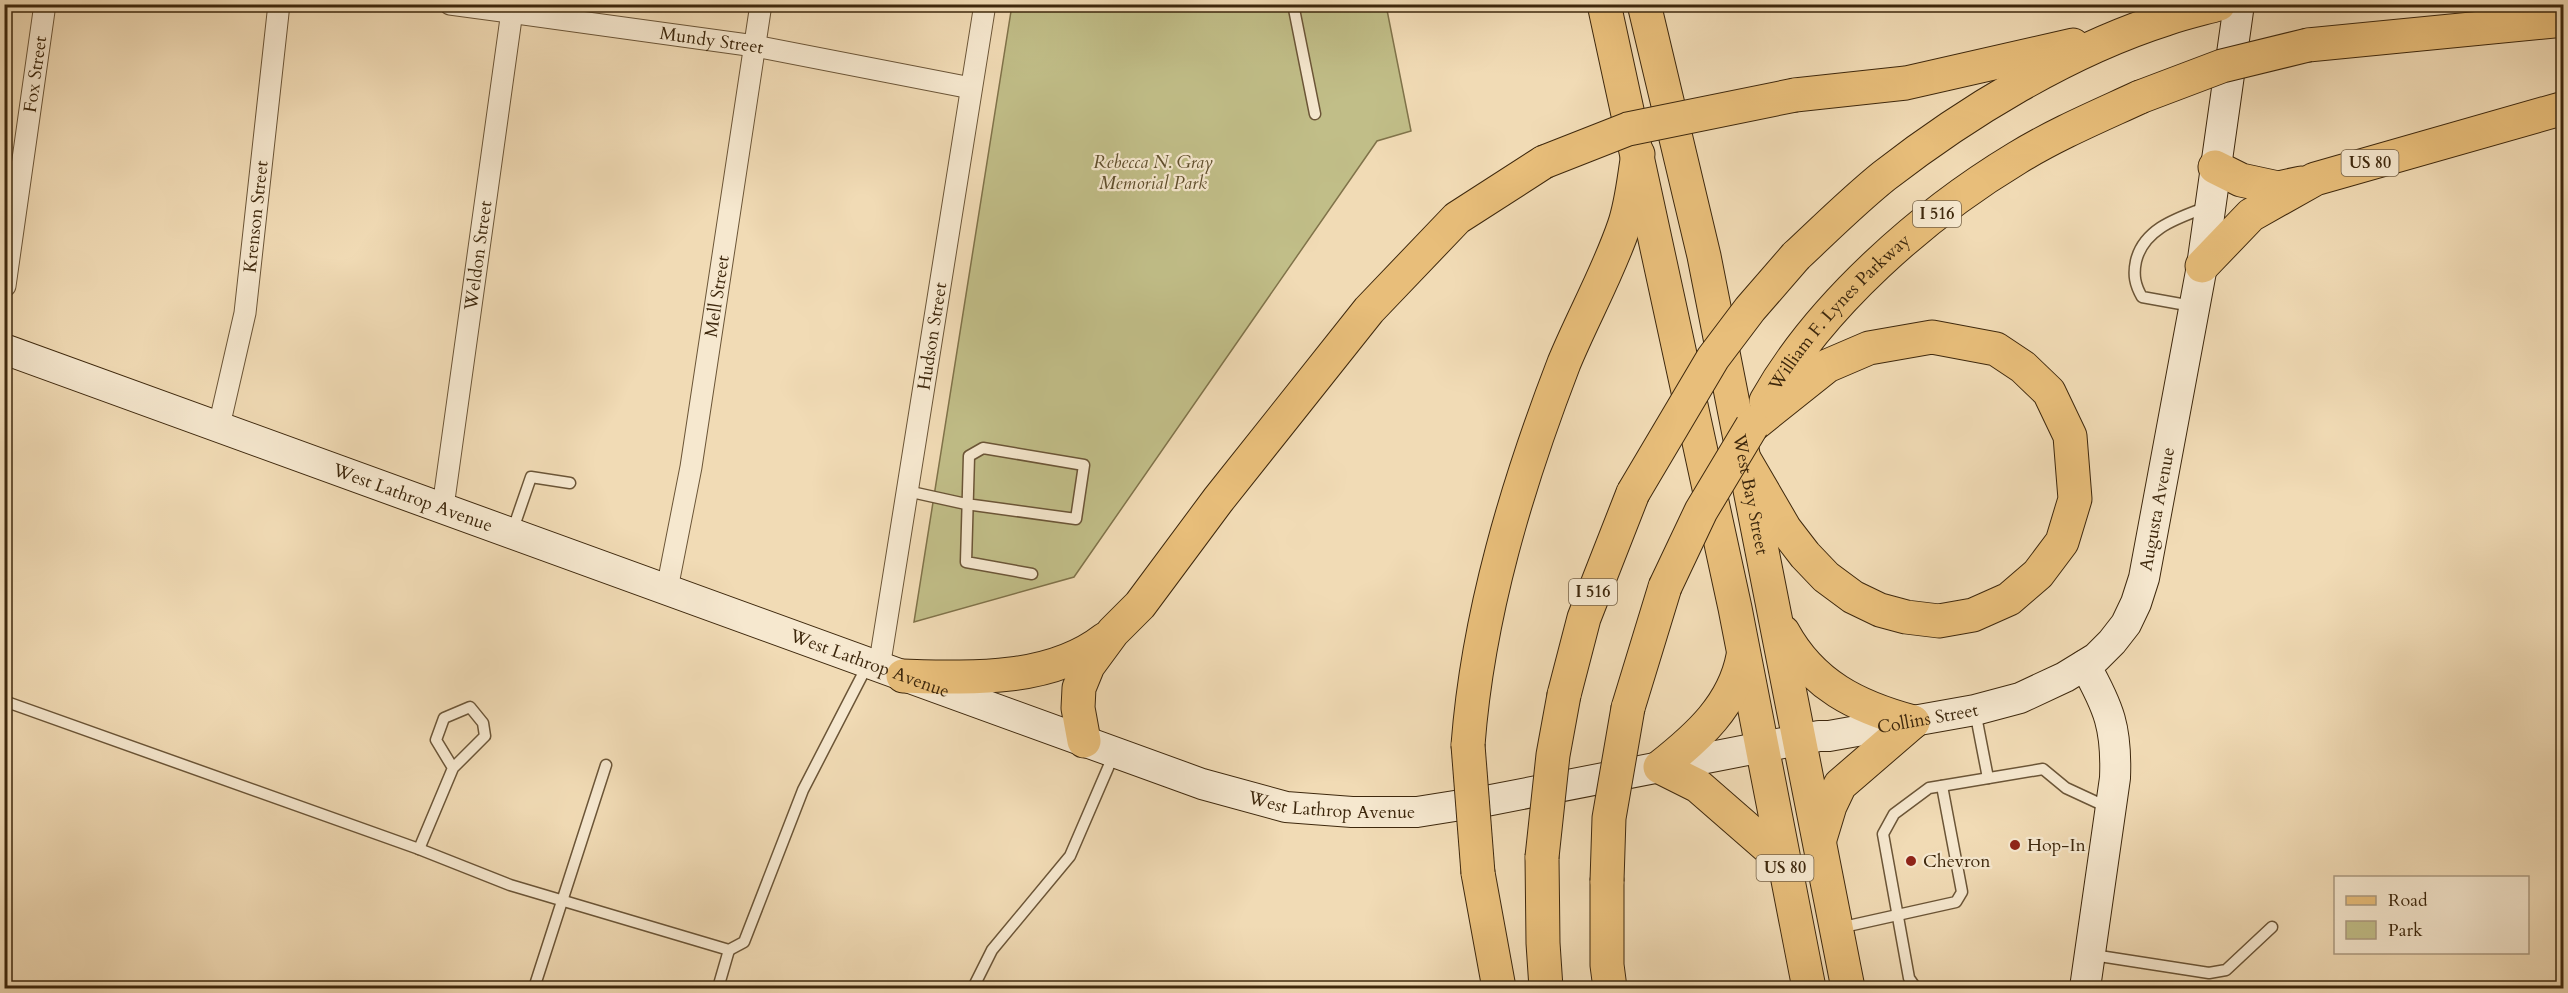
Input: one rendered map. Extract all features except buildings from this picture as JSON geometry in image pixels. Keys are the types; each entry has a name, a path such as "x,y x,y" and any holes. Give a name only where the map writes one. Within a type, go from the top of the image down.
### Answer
{"main road":[{"path":"1604,4 1638,154 1761,747"},
{"name":"West Bay Street","path":"1644,4 1704,256 1848,988"},
{"name":"I 516","path":"1546,988 1542,857 1553,755 1564,695 1584,618 1633,494 1713,358 1750,309 1796,256 1884,177 1936,138 2019,86 2122,36 2166,19 2219,4"},
{"name":"William F. Lynes Parkway","path":"1783,389 1818,329 1861,280 1960,194 2050,139 2140,97 2222,66 2308,45 2564,20"},
{"path":"883,669 989,676 1027,671 1091,650 1140,605 1218,500 1369,310 1457,218 1544,162 1628,129 1795,95 1906,82 2049,49 2122,36"},
{"name":"US 80","path":"2202,266 2251,215 2315,179 2564,108"},
{"path":"1499,988 1478,873 1468,745 1471,706 1489,604 1526,469 1565,362 1625,224 1638,154"},
{"path":"2215,167 2241,180 2278,188 2315,179"},
{"path":"1610,988 1607,965 1609,818 1628,708 1665,587 1701,511 1752,426 1783,389 1827,366 1869,348 1932,337 1996,349 2023,367 2049,392 2070,436 2075,499 2062,542 2038,574 2009,598 1973,615 1939,621 1906,617 1880,610 1853,597 1826,577 1805,555 1785,528 1746,462"},
{"path":"1777,620 1789,643 1804,663 1828,686 1877,713 1913,722"},
{"path":"1084,741 1078,708 1079,688 1088,666 1113,632"},
{"path":"1743,654 1740,673 1717,716 1689,745 1660,767 1698,786 1784,861"},
{"path":"1820,841 1830,806 1840,785 1913,722"},
{"name":"US 80","path":"1761,747 1809,988"}],"street":[{"name":"Fox Street","path":"5,286 45,4"},
{"name":"Krenson Street","path":"219,426 245,313 279,4"},
{"name":"Mundy Street","path":"450,4 512,9 755,46 970,88"},
{"name":"Mell Street","path":"667,589 692,466 761,4"},
{"name":"Hudson Street","path":"883,669 907,491 985,4"},
{"name":"Augusta Avenue","path":"2085,665 2112,642 2126,624 2144,578 2202,266 2239,4"},
{"name":"Weldon Street","path":"443,507 512,9"},
{"name":"West Lathrop Avenue","path":"4,349 1202,784 1286,807 1352,812 1417,812 1475,803 1761,747"},
{"name":"Collins Street","path":"1761,747 1975,710 2020,698 2085,665"},
{"path":"2085,665 2109,711 2114,729 2115,778 2085,988"}],"lane":[{"path":"1293,4 1315,114"},
{"path":"2195,306 2142,297 2136,287 2134,274 2139,249 2148,236 2173,220 2210,206"},
{"path":"907,491 966,504 1076,519 1084,465 983,448 969,456 966,504 966,562 1032,574"},
{"path":"512,532 531,477 570,483"},
{"path":"4,701 419,849 510,885 729,950 744,942 803,790 883,669"},
{"path":"419,849 453,768 485,736 483,723 470,707 444,718 436,740 453,768"},
{"path":"1975,710 1988,778"},
{"path":"972,988 992,950 1070,856 1115,751"},
{"path":"534,988 606,765"},
{"path":"1916,988 1909,978 1883,834 1894,814 1929,788 2043,769 2066,788 2110,808"},
{"path":"1837,928 1956,902 1962,892 1942,786"},
{"path":"2090,954 2209,973 2226,970 2272,927"},
{"path":"718,988 729,950"}],"green space":[{"name":"Rebecca N. Gray Memorial Park","path":"1012,5 1386,5 1411,131 1377,141 1074,577 914,622"}],"place":[{"name":"Hop-In","path":"2015,845"},
{"name":"Chevron","path":"1911,861"}]}
